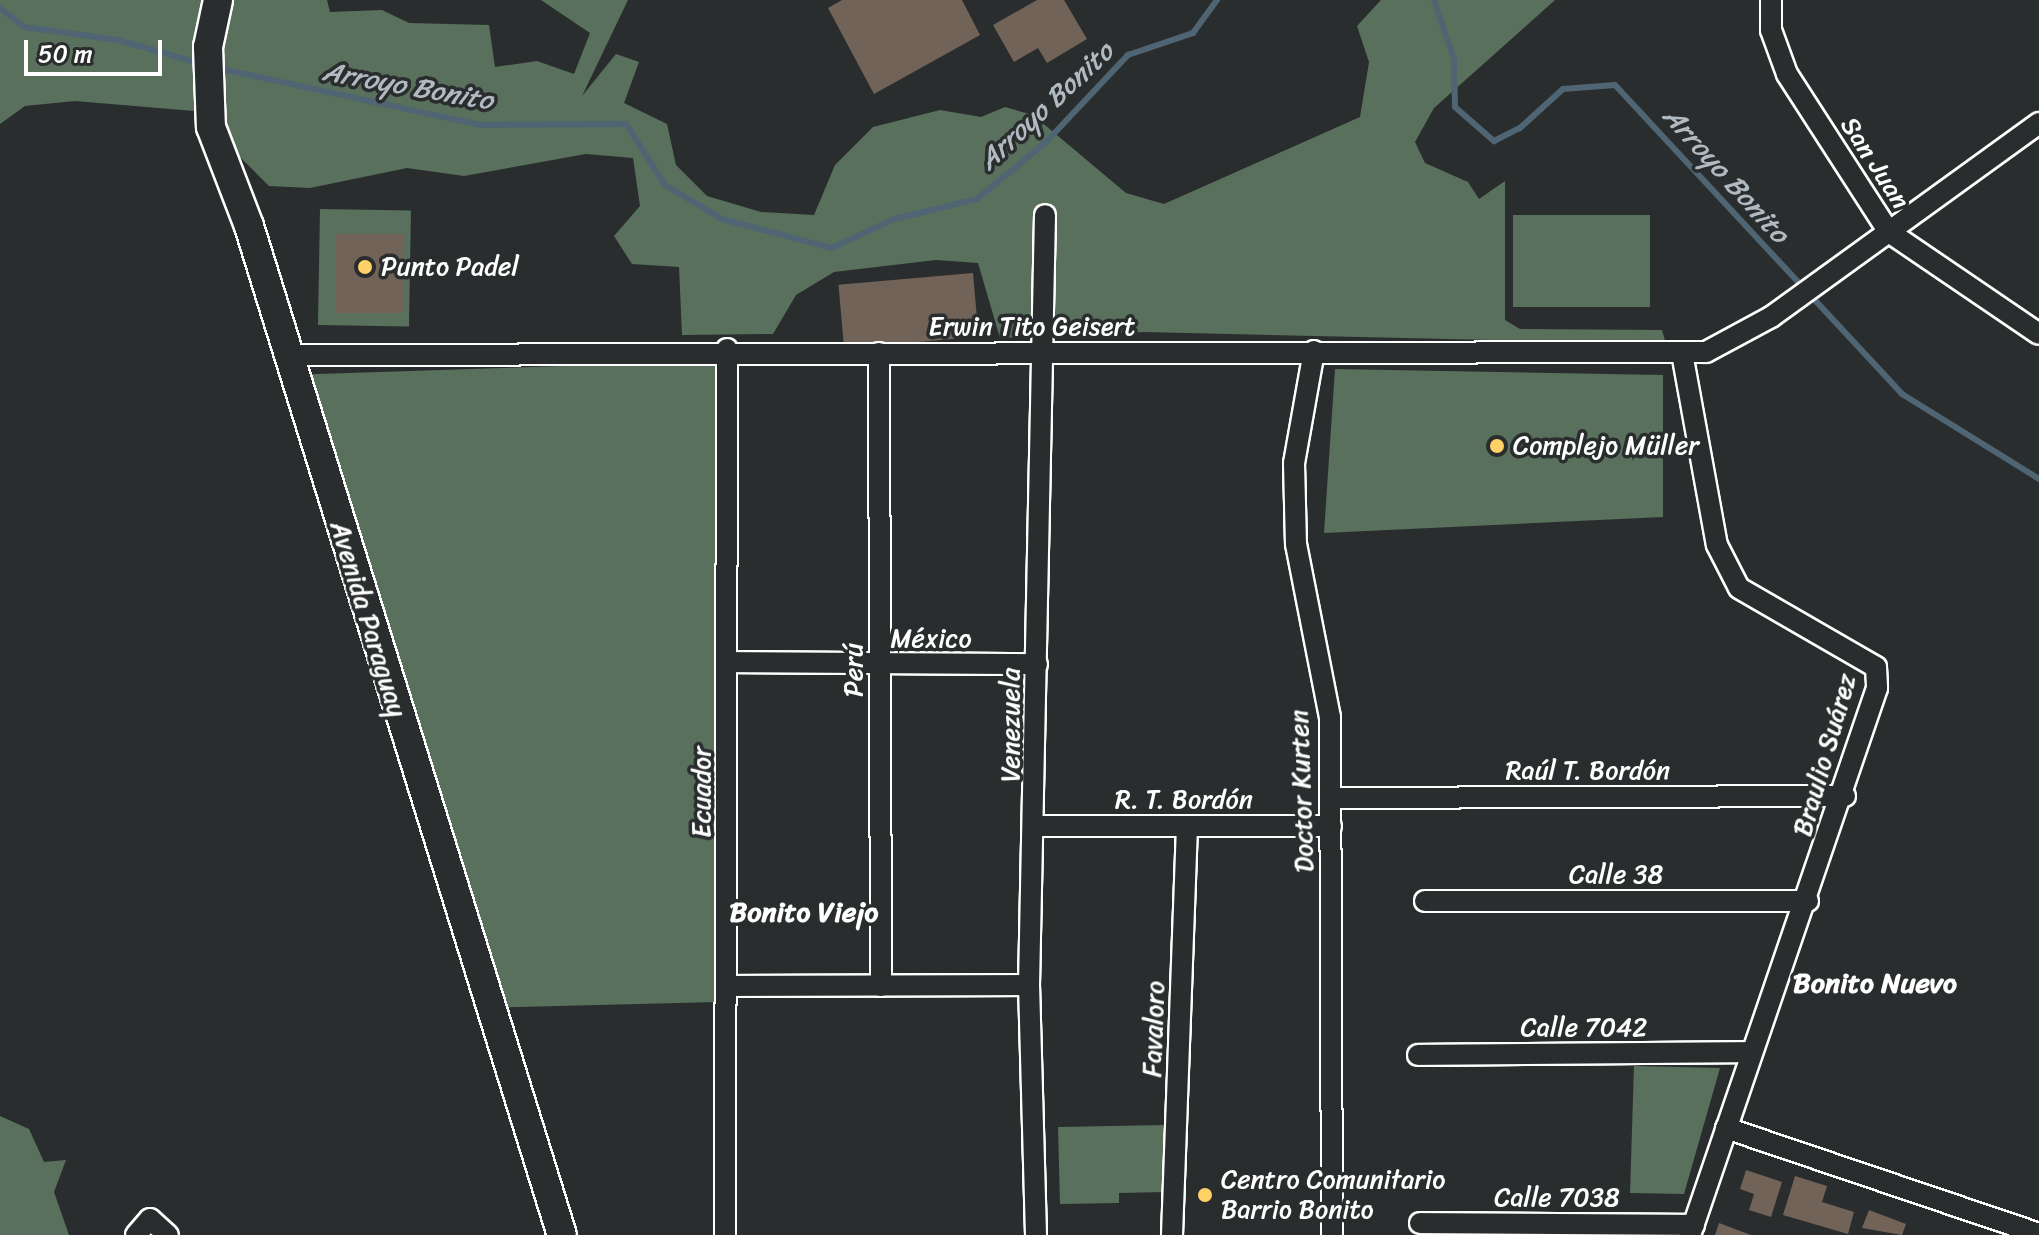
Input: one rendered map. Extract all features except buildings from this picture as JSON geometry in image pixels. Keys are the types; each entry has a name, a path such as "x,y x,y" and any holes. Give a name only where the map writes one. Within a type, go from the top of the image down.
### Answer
{"main road":[{"name":"Avenida Paraguay","path":"218,0 208,47 206,84 211,127 562,1235"}],"street":[{"name":"San Juan","path":"1771,0 1771,30 1787,74 1889,232 2039,334"},
{"name":"Erwin Tito Geisert","path":"285,355 727,349 1044,354 1706,352 1771,317 2039,123"},
{"name":"Venezuela","path":"1036,1235 1029,985 1037,826 1045,215"},
{"name":"Ecuador","path":"725,1235 728,986 727,349"},
{"name":"Doctor Kurten","path":"1314,351 1294,463 1296,544 1330,717 1332,1235"},
{"name":"Perú","path":"879,353 881,986"},
{"name":"Braulio Suárez","path":"1682,353 1717,545 1739,588 1876,667 1845,796 1751,1052 1692,1230"},
{"name":"México","path":"728,662 1037,664"},
{"name":"Raúl T. Bordón","path":"1331,798 1845,796"},
{"name":"R. T. Bordón","path":"1037,826 1331,826"},
{"name":"Favaloro","path":"1172,1235 1187,826"},
{"name":"Calle 38","path":"1425,901 1808,901"},
{"path":"728,986 1029,985"},
{"name":"Calle 7042","path":"1418,1055 1751,1052"},
{"path":"1726,1128 2039,1234"},
{"path":"136,1235 150,1219 168,1235"},
{"name":"Calle 7038","path":"1420,1223 1692,1230"}],"green space":[{"path":"0,0 327,0 330,12 382,10 409,23 489,25 495,67 537,61 574,74 590,33 541,0 628,0 582,96 616,54 639,62 624,103 667,124 676,165 707,196 761,212 814,215 835,165 873,127 940,110 981,117 1005,107 1033,115 1126,193 1164,204 1360,117 1369,62 1357,26 1381,0 1555,0 1434,108 1415,142 1425,163 1468,182 1479,199 1505,181 1505,320 1520,329 1662,330 1666,344 1144,332 1000,338 978,263 936,260 834,272 796,295 773,334 682,335 679,267 632,264 614,236 640,206 633,158 586,154 464,176 407,168 310,188 269,186 194,111 75,101 25,106 0,124"},
{"name":"Punto Padel","path":"320,209 411,211 409,327 318,325"},
{"path":"1513,215 1650,215 1650,307 1513,307"},
{"path":"718,361 718,1002 481,1008 420,831 287,375"},
{"name":"Complejo Müller","path":"1335,369 1663,375 1663,517 1324,533"},
{"path":"1634,1066 1720,1068 1684,1194 1630,1193"},
{"path":"0,1116 29,1129 44,1162 66,1160 54,1192 69,1235 0,1235"},
{"path":"1165,1125 1166,1192 1119,1193 1119,1203 1060,1204 1058,1127"}],"waterway":[{"name":"Arroyo Bonito","path":"217,68 481,125 626,124 665,185 722,219 832,248 894,219 977,199 1046,142 1128,55 1193,33 1217,0"},
{"name":"Arroyo Bonito","path":"1434,0 1454,59 1455,107 1494,141 1520,128 1563,89 1615,85 1902,394 2039,479"},
{"name":"Arroyo Bonito","path":"0,8 24,27 118,40 202,64"}],"place":[{"name":"Punto Padel","path":"365,267"},
{"name":"Complejo Müller","path":"1497,446"},
{"name":"Centro Comunitario Barrio Bonito","path":"1205,1195"}],"district":[{"name":"Bonito Viejo","path":"804,912"},
{"name":"Bonito Nuevo","path":"1875,983"}]}
